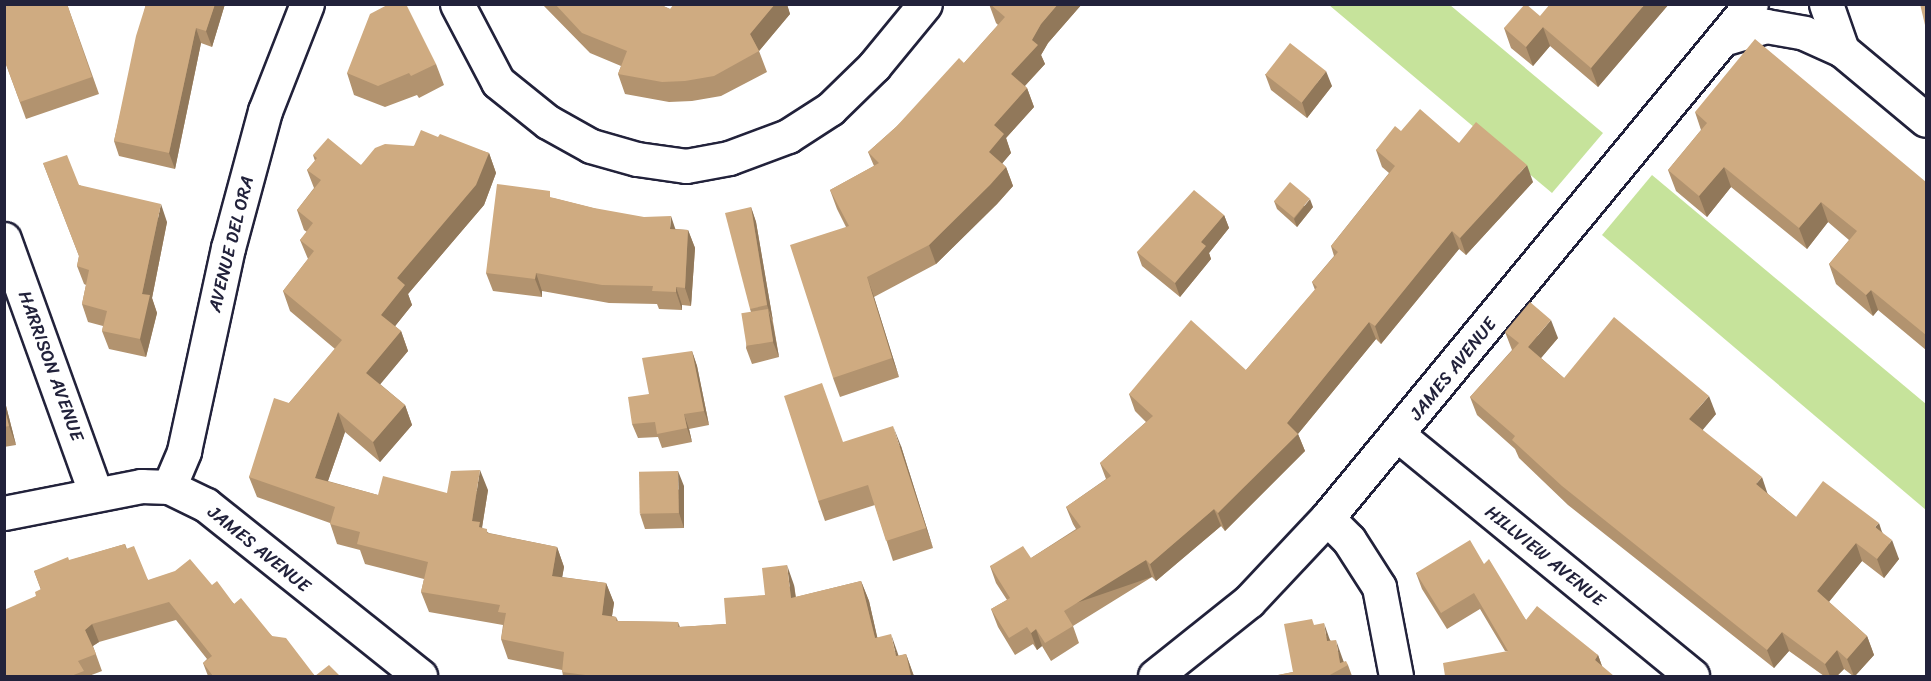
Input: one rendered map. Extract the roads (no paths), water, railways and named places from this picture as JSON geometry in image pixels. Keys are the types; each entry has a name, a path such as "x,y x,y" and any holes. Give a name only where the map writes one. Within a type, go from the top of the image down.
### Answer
{"street":[{"name":"AVENUE DEL ORA","path":"169,487 184,451 228,248 265,111 307,4"},
{"path":"457,4 498,82 548,122 591,146 637,159 686,166 729,158 788,136 830,109 874,66 925,4"},
{"name":"JAMES AVENUE","path":"1155,676 1249,600 1327,518 1726,38 1751,4"},
{"path":"1826,4 1842,50"},
{"path":"1726,38 1766,26 1804,33 1842,50 1926,120"},
{"name":"HARRISON AVENUE","path":"4,238 96,494"},
{"name":"HILLVIEW AVENUE","path":"1398,435 1692,676"},
{"name":"JAMES AVENUE","path":"4,513 141,486 169,487 206,505 420,676"},
{"path":"1327,518 1349,540 1378,587 1396,676"}]}
